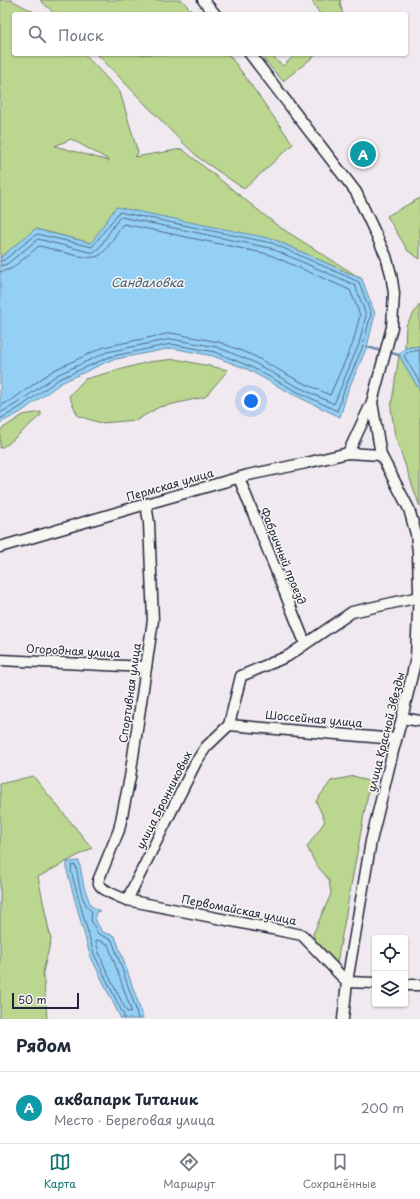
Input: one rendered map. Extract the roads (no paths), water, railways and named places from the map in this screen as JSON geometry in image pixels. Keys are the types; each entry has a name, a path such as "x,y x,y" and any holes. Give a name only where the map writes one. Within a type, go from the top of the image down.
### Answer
{"street":[{"path":"202,0 213,12"},
{"path":"252,56 356,192 384,251 391,274 394,293 392,327 372,402 348,453"},
{"name":"улица Красной Звезды","path":"343,1019 347,982 371,841 416,658 419,597 416,534 409,509 381,454 372,402"},
{"name":"Пермская улица","path":"0,547 239,478 306,464 348,453 381,454"},
{"name":"Фабричный проезд","path":"239,478 305,643"},
{"name":"Спортивная улица","path":"98,880 119,830 130,777 152,620 146,504"},
{"path":"229,724 241,676 288,656 352,612 419,597"},
{"name":"Огородная улица","path":"0,660 146,667"},
{"path":"402,718 420,721"},
{"name":"Шоссейная улица","path":"229,724 396,739"},
{"name":"улица Бронниковых","path":"127,900 196,762 206,747 229,724"},
{"name":"Первомайская улица","path":"98,880 101,887 127,900 302,935 347,982"},
{"path":"347,982 372,983"},
{"path":"408,985 420,985"}],"water":[{"name":"Сандаловка","path":"116,207 273,239 362,279 375,314 367,347 348,390 340,417 290,393 247,369 213,356 172,348 111,360 61,383 21,412 0,423 0,258 35,229 91,243"},
{"path":"419,346 420,391 399,355 405,348"},
{"path":"79,861 84,887 91,906 100,911 96,912 95,919 102,932 115,936 143,1019 121,1019 90,955 67,871 67,862"}],"waterway":[{"path":"367,347 382,351"},
{"path":"387,352 399,355"}],"place":[{"name":"аквапарк Титаник","path":"363,154"}]}
